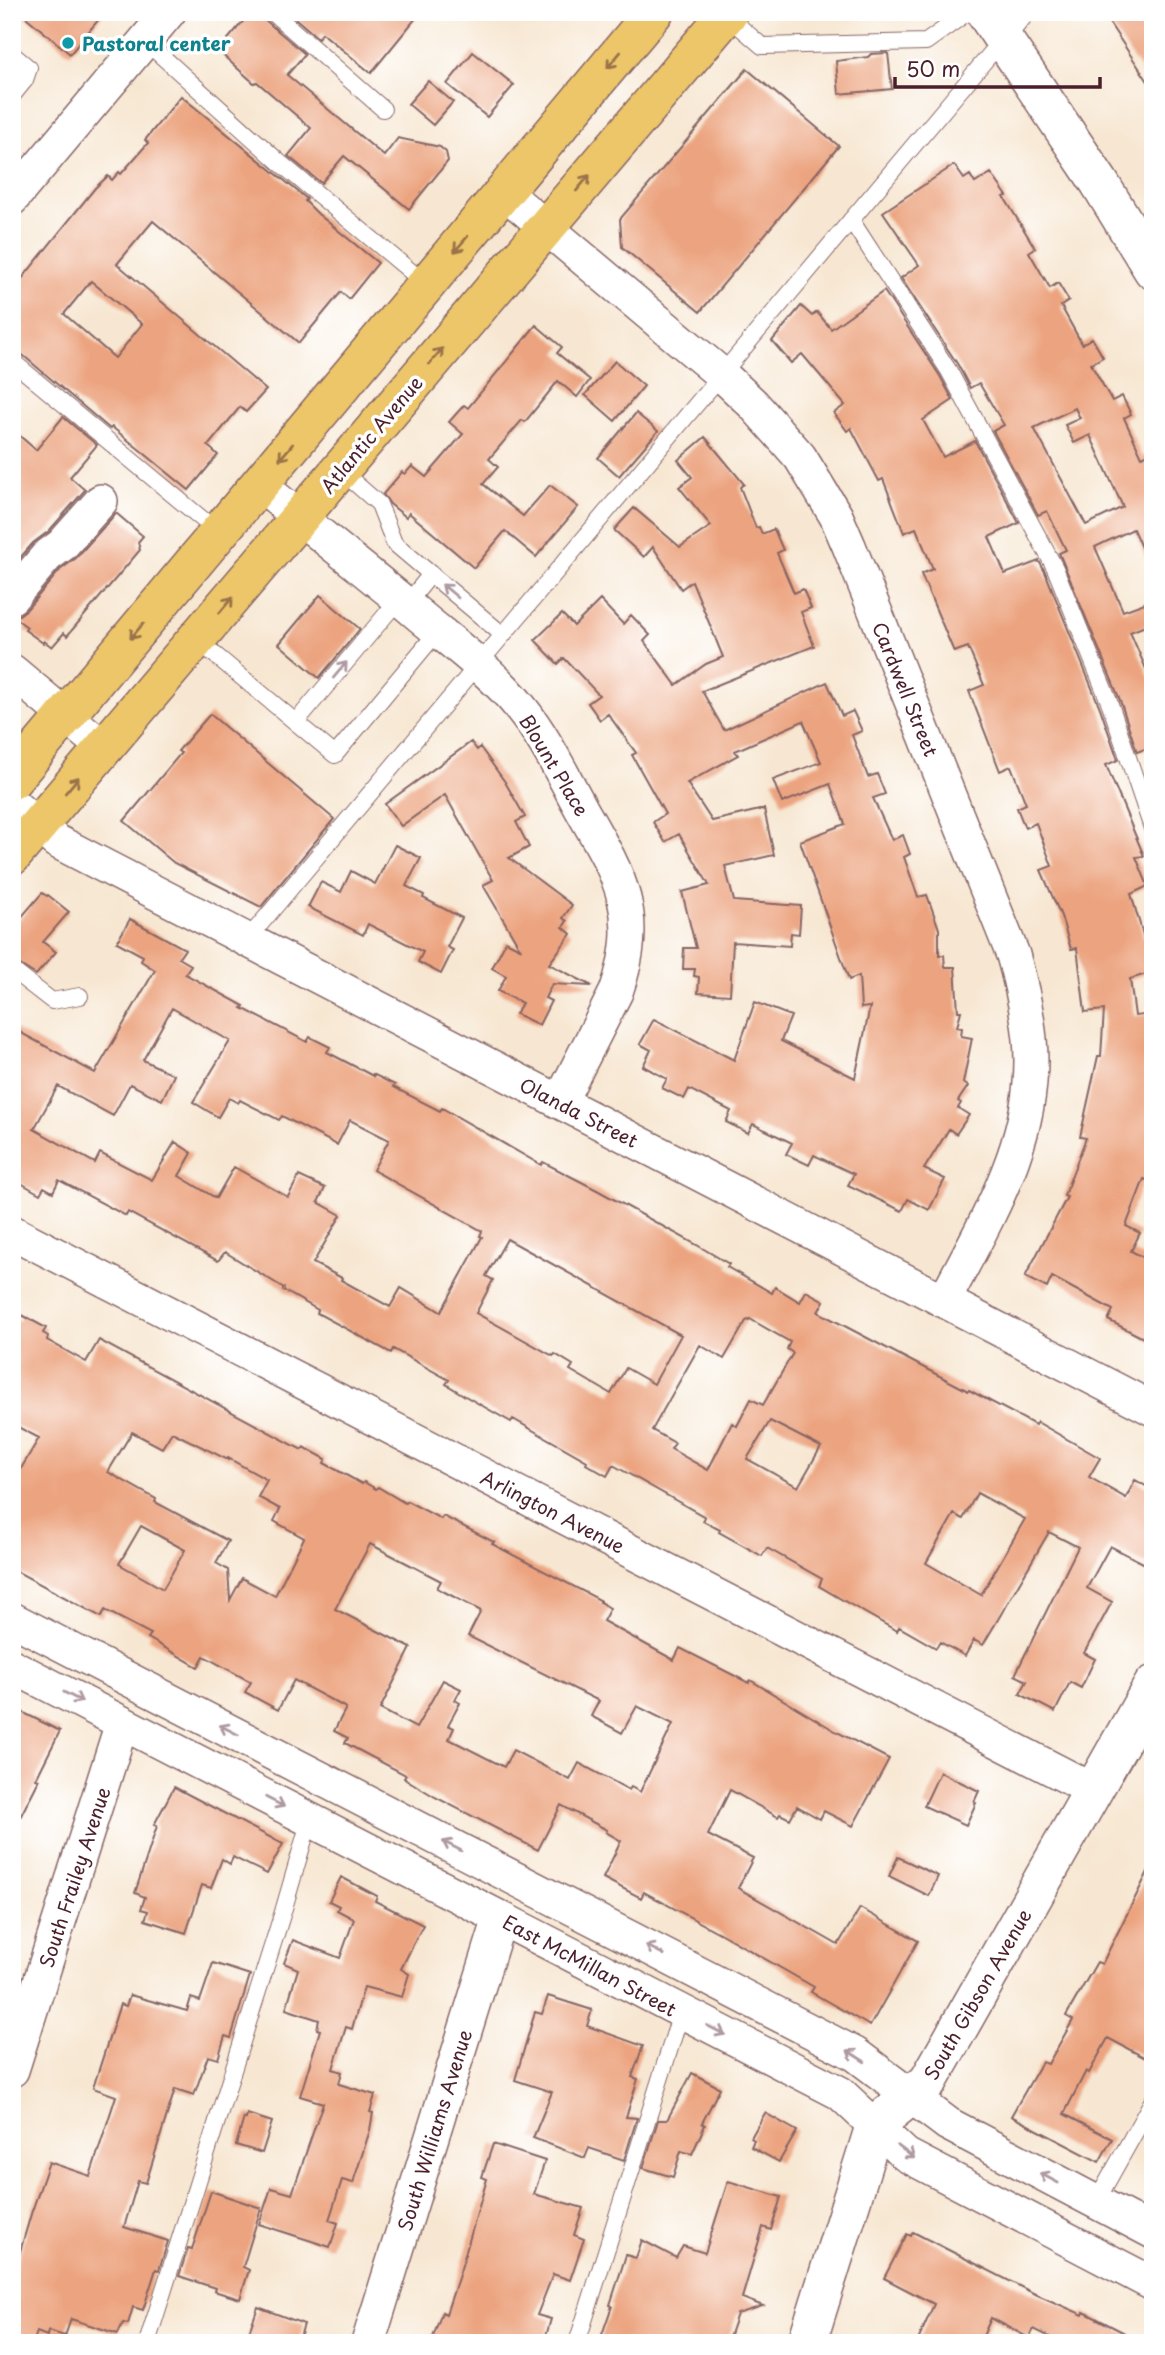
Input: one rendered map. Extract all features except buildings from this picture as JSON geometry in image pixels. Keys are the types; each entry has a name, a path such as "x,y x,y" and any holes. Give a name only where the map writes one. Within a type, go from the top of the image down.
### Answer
{"main road":[{"path":"12,780 654,12"},
{"name":"Atlantic Avenue","path":"12,856 25,815 104,748 727,13"}],"street":[{"path":"16,185 169,12"},
{"path":"1005,26 1153,270"},
{"name":"Cardwell Street","path":"505,192 722,374 777,428 800,457 836,516 1013,955 1025,1000 1030,1042 1030,1082 1025,1120 998,1199 944,1301"},
{"name":"Blount Place","path":"259,484 478,664 507,691 533,722 610,860 625,898 628,932 623,973 560,1102"},
{"path":"12,597 47,556 62,545 101,501"},
{"path":"12,671 104,748"},
{"name":"Olanda Street","path":"25,815 56,841 1153,1409"},
{"name":"Arlington Avenue","path":"12,1232 1093,1790"},
{"path":"12,1619 855,2054 948,2124 1153,2232"},
{"name":"East McMillan Street","path":"12,1666 840,2093 906,2155 1153,2284"},
{"name":"South Gibson Avenue","path":"875,2125 929,2082 1153,1685"},
{"name":"South Frailey Avenue","path":"12,2070 122,1723"},
{"name":"South Williams Avenue","path":"368,2343 500,1918"},
{"path":"807,2343 875,2125"}],"lane":[{"path":"272,12 383,109"},
{"path":"727,13 762,46 926,41 968,12"},
{"path":"247,940 851,220 1005,26"},
{"path":"145,41 279,162 427,284"},
{"path":"12,54 29,68 25,80 12,96"},
{"path":"851,220 950,371 1055,568 1110,704 1153,831"},
{"path":"12,361 219,533"},
{"path":"340,470 379,504 394,543 503,635"},
{"path":"296,723 402,602 431,574"},
{"path":"196,639 335,755 438,631"},
{"path":"12,971 52,1001 80,996"},
{"path":"148,2343 310,1819"},
{"path":"578,2343 681,2012"},
{"path":"1096,2202 1153,2100"}],"place":[{"name":"Pastoral center","path":"68,43"}]}
